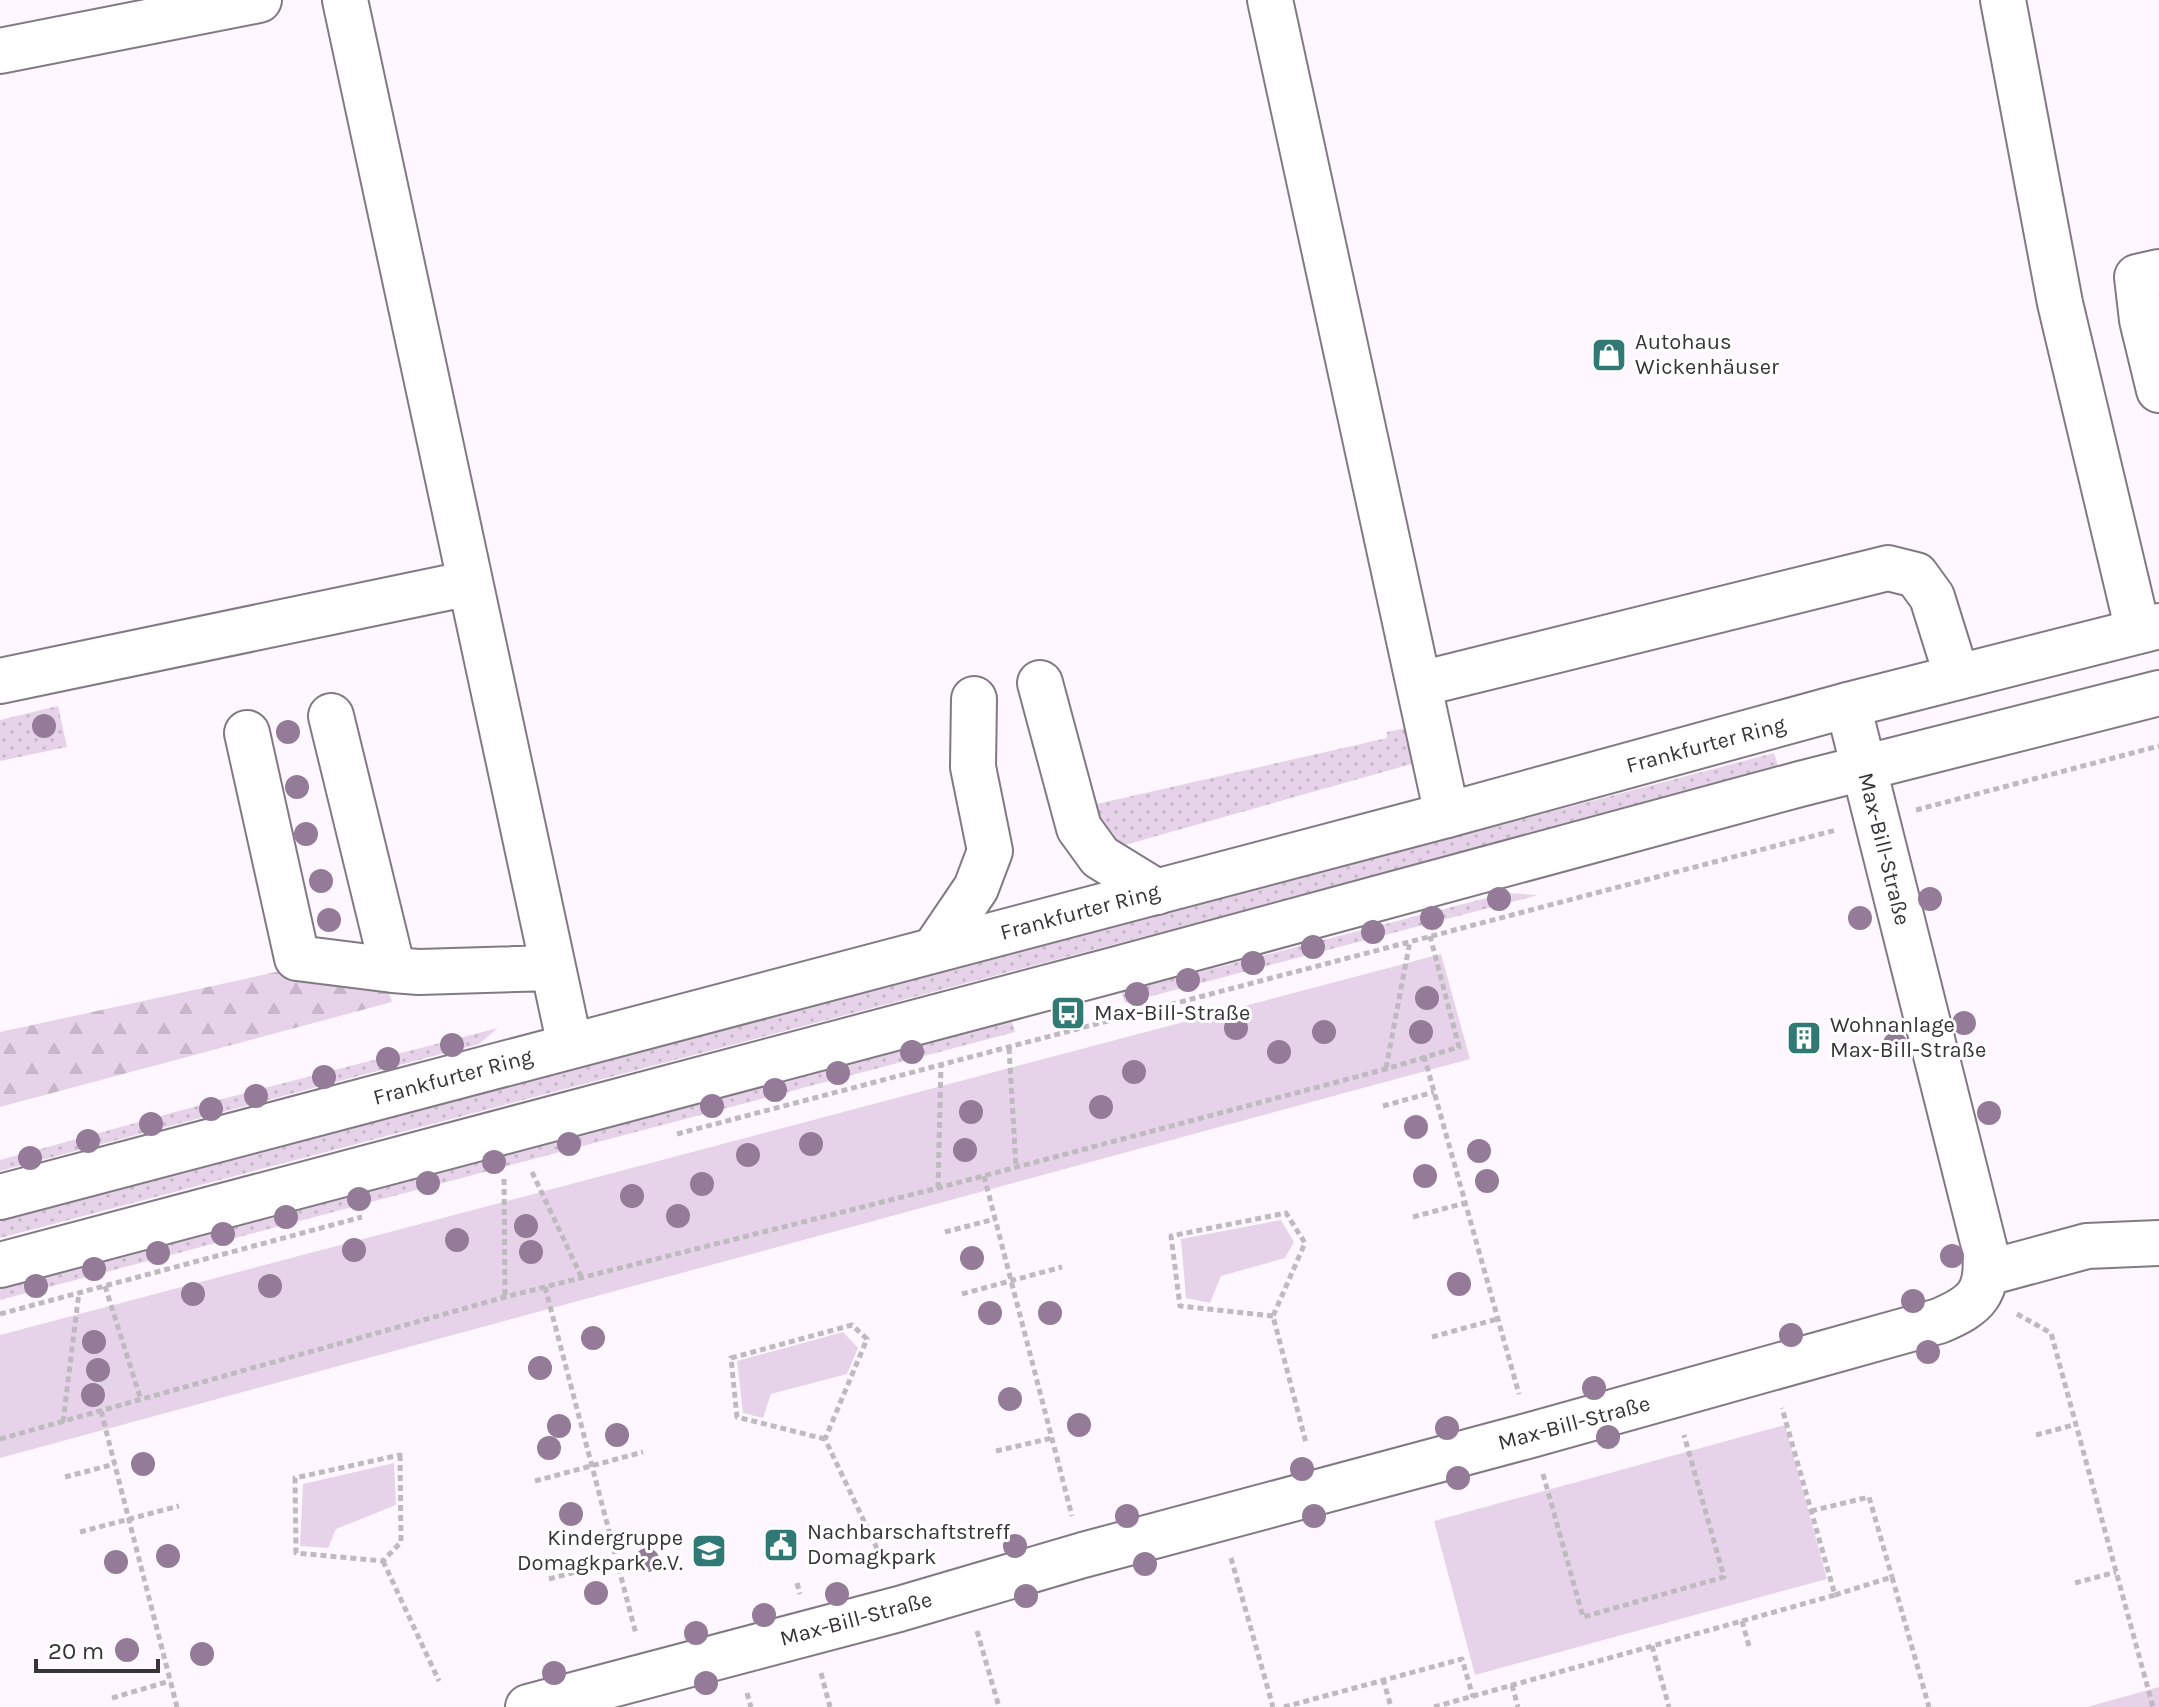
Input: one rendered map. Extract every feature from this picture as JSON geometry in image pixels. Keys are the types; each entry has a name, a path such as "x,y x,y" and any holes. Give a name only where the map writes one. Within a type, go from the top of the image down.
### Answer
{"main road":[{"path":"0,51 259,0"},
{"path":"345,0 570,1046"},
{"path":"1270,0 1447,815"},
{"path":"2003,0 2060,303 2149,628"},
{"path":"2159,272 2137,277 2142,320 2159,390"},
{"path":"1420,684 1888,568 1916,575 1932,597 1957,677"},
{"path":"0,681 470,583"},
{"name":"Frankfurter Ring","path":"0,1197 1447,815 1848,705 2149,628"},
{"path":"1040,683 1079,828 1100,857 1157,892"},
{"path":"0,1265 1864,768 2159,693"},
{"path":"934,950 976,888 990,851 973,767 974,699"},
{"name":"Max-Bill-Straße","path":"528,1707 899,1609 1083,1555 1537,1454 1962,1312 1984,1284 1985,1250 1848,705"},
{"path":"331,716 393,970"},
{"path":"247,733 297,958 393,970 552,968"},
{"path":"1984,1284 2087,1246 2159,1243"}],"path":[{"path":"668,1136 2159,746"},
{"path":"0,1439 505,1297 984,1176 1459,1047 1430,936"},
{"path":"1386,1069 1410,941"},
{"path":"1009,1048 1016,1167"},
{"path":"1424,1056 1583,1617 1724,1577 1684,1434"},
{"path":"938,1188 941,1064"},
{"path":"1383,1106 1434,1092"},
{"path":"488,1183 547,1168"},
{"path":"532,1172 582,1278"},
{"path":"984,1176 1083,1555"},
{"path":"504,1179 505,1297"},
{"path":"1413,1217 1465,1203"},
{"path":"1273,1316 1180,1306 1171,1236 1286,1213 1305,1243 1273,1316 1306,1443"},
{"path":"0,1314 366,1216"},
{"path":"945,1232 995,1219"},
{"path":"962,1294 1062,1267"},
{"path":"1984,1284 2051,1333 2153,1707"},
{"path":"105,1286 141,1400"},
{"path":"545,1287 647,1674"},
{"path":"63,1422 79,1292"},
{"path":"1432,1337 1497,1319"},
{"path":"825,1439 737,1417 731,1358 852,1325 867,1339 825,1439 882,1559"},
{"path":"1782,1407 1835,1595"},
{"path":"101,1411 177,1707"},
{"path":"2036,1435 2077,1424"},
{"path":"996,1451 1052,1438"},
{"path":"535,1481 643,1452"},
{"path":"400,1455 401,1542 383,1561 296,1553 295,1478 400,1455"},
{"path":"65,1477 115,1464"},
{"path":"1811,1511 1869,1497 1929,1707"},
{"path":"80,1532 179,1506"},
{"path":"1231,1558 1273,1707"},
{"path":"383,1561 439,1681"},
{"path":"549,1579 616,1561"},
{"path":"2075,1583 2116,1572"},
{"path":"1434,1707 1892,1577"},
{"path":"1742,1621 1749,1646"},
{"path":"976,1629 999,1707"},
{"path":"1652,1646 1669,1707"},
{"path":"1284,1707 1462,1659 1473,1697"},
{"path":"1383,1679 1391,1707"},
{"path":"112,1698 170,1681"},
{"path":"1512,1685 1518,1707"}],"green space":[{"path":"58,706 67,747 0,761 0,720"},
{"path":"1416,726 1422,761 1107,850 1079,808 1387,738 1387,732"},
{"path":"1774,753 1779,769 0,1238 0,1220"},
{"path":"1506,893 1538,895 1125,1003 1122,992"},
{"path":"1441,954 1470,1059 0,1458 0,1335"},
{"path":"304,966 384,974 392,1002 0,1107 0,1032"},
{"path":"1012,1022 1015,1032 0,1300 0,1289 71,1269"},
{"path":"498,1028 479,1044 0,1171 0,1160"},
{"path":"1281,1220 1294,1242 1285,1258 1221,1276 1210,1303 1186,1298 1181,1239"},
{"path":"843,1332 858,1348 847,1374 771,1394 763,1418 743,1413 737,1361"},
{"path":"1785,1425 1827,1579 1475,1675 1434,1521"},
{"path":"394,1463 396,1505 336,1529 328,1548 300,1546 303,1484"},
{"path":"2159,1687 2159,1707 2087,1707"}],"place":[{"name":"Autohaus Wickenhäuser","path":"1609,355"},
{"name":"Max-Bill-Straße","path":"1068,1013"},
{"name":"Wohnanlage Max-Bill-Straße","path":"1804,1038"},
{"name":"Nachbarschaftstreff Domagkpark","path":"781,1545"},
{"name":"Kindergruppe Domagkpark e.V.","path":"709,1551"}]}
